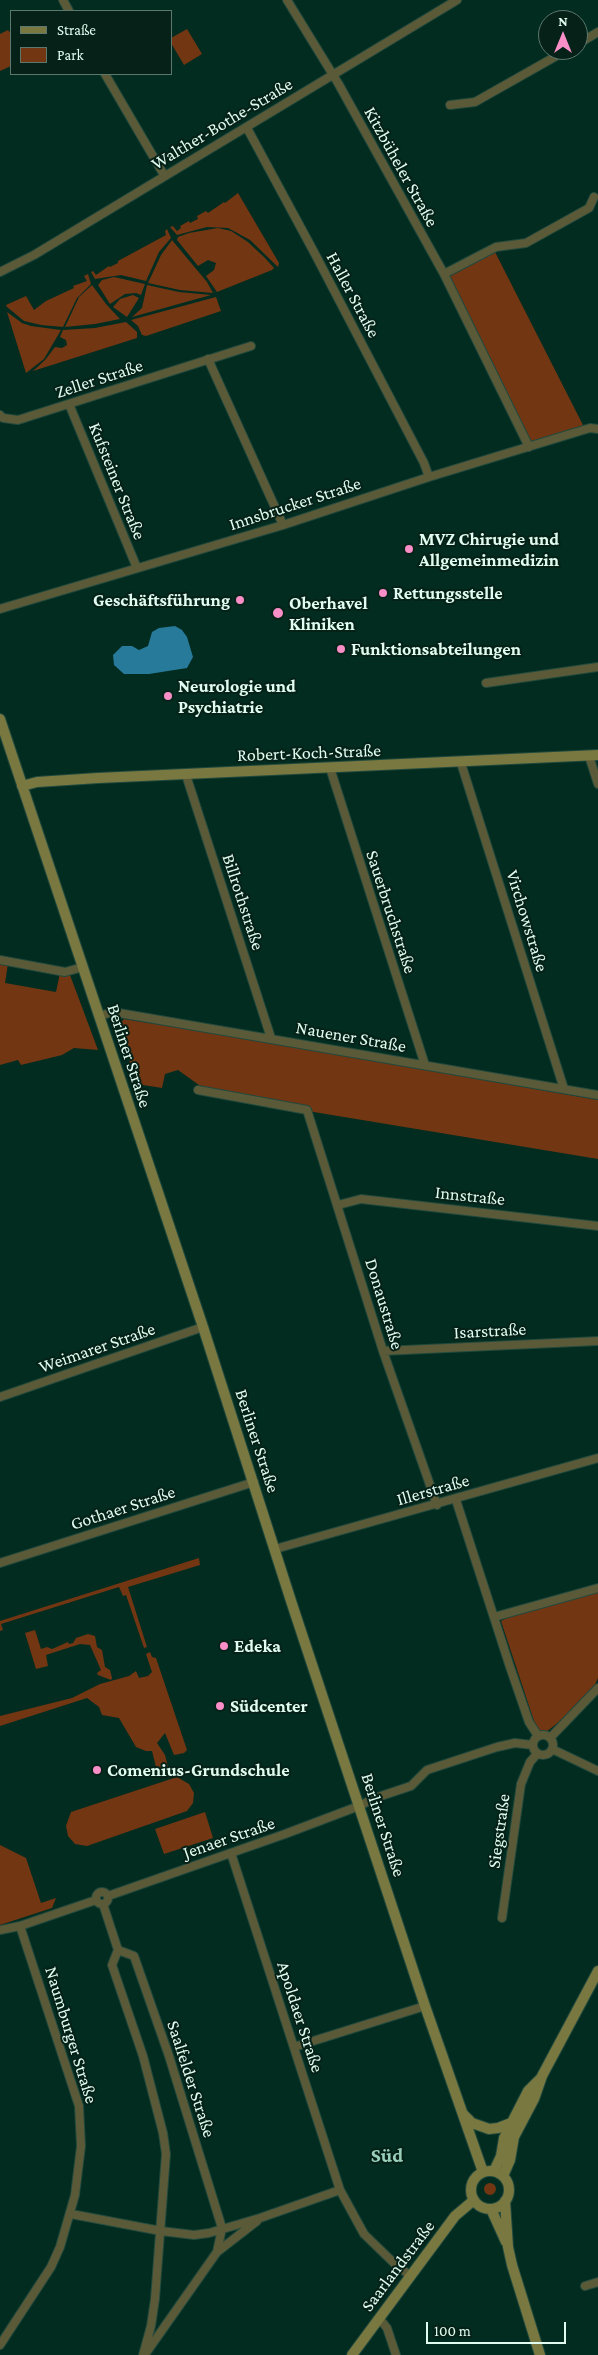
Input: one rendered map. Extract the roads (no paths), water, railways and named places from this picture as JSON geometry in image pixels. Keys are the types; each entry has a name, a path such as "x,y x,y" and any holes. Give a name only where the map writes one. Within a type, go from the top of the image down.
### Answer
{"main road":[{"name":"Berliner Straße","path":"0,720 203,1327 425,2006 461,2111 493,2173"},
{"name":"Robert-Koch-Straße","path":"22,786 38,782 594,756"},
{"path":"505,2201 491,2209 481,2206 471,2195 474,2178 493,2173 510,2160 514,2138 534,2099 542,2076 598,1971"},
{"path":"493,2173 501,2156 504,2138 511,2123 528,2091 542,2076"},
{"path":"461,2111 472,2123 479,2126 498,2128 511,2123"},
{"path":"493,2173 509,2191 505,2201 508,2247"},
{"name":"Saarlandstraße","path":"352,2355 455,2216 474,2200"},
{"path":"491,2209 508,2247 540,2355"}],"street":[{"name":"Kitzbüheler Straße","path":"287,0 332,75 444,274 529,447"},
{"name":"Walther-Bothe-Straße","path":"0,272 34,255 457,0"},
{"path":"450,105 475,102 549,60"},
{"path":"106,75 164,175"},
{"name":"Haller Straße","path":"247,128 315,254 429,477"},
{"path":"444,274 496,248 526,242 589,208 594,197"},
{"name":"Zeller Straße","path":"0,414 3,418 18,420 251,346"},
{"path":"208,359 283,525"},
{"name":"Kufsteiner Straße","path":"69,404 136,568"},
{"name":"Innsbrucker Straße","path":"0,609 283,525 429,477 590,428 598,429"},
{"path":"486,683 598,667"},
{"path":"594,756 598,784"},
{"name":"Virchowstraße","path":"461,763 564,1089"},
{"name":"Sauerbruchstraße","path":"330,768 425,1065"},
{"name":"Billrothstraße","path":"186,775 271,1038"},
{"path":"0,960 65,972 83,967"},
{"name":"Nauener Straße","path":"99,1016 113,1012 598,1095"},
{"name":"Donaustraße","path":"198,1090 307,1110 383,1351 437,1505"},
{"name":"Innstraße","path":"338,1205 361,1200 598,1226"},
{"name":"Weimarer Straße","path":"0,1398 203,1327"},
{"name":"Isarstraße","path":"383,1351 598,1341"},
{"name":"Illerstraße","path":"275,1549 456,1500 598,1458"},
{"name":"Gothaer Straße","path":"0,1563 254,1482"},
{"path":"456,1500 530,1722 538,1736"},
{"path":"494,1617 598,1588"},
{"path":"550,1738 598,1688"},
{"path":"544,1735 550,1738 553,1742 552,1749 547,1754 537,1754 533,1744 538,1736 544,1735"},
{"name":"Jenaer Straße","path":"99,1902 107,1902 108,1896 411,1786 426,1770 497,1747 516,1743 533,1744"},
{"path":"552,1749 598,1772"},
{"name":"Siegstraße","path":"502,1918 521,1784 530,1762 537,1754"},
{"name":"Apoldaer Straße","path":"230,1853 340,2190 364,2234 397,2266 411,2276"},
{"path":"0,1930 20,1926 99,1902"},
{"name":"Saalfelder Straße","path":"99,1902 118,1950 112,1965 143,2056 163,2133 166,2154 161,2231 151,2326 144,2355"},
{"name":"Naumburger Straße","path":"0,2346 50,2267 60,2247 71,2214 81,2146 79,2106 20,1926"},
{"name":"Saalfelder Straße","path":"118,1950 134,1956 169,2056 222,2228 217,2252 144,2355"},
{"path":"294,2047 425,2006"},
{"path":"71,2214 161,2231 194,2235 209,2233 260,2218 340,2190"},
{"path":"217,2252 260,2218"},
{"path":"585,2286 598,2282"},
{"path":"379,2318 387,2328 396,2355"}],"water":[{"path":"175,626 182,630 187,637 193,657 187,668 149,674 124,674 114,665 113,655 122,646 132,646 139,650 148,646 152,632 159,628"}],"place":[{"name":"MVZ Chirugie und Allgemeinmedizin","path":"409,549"},
{"name":"Rettungsstelle","path":"383,593"},
{"name":"Geschäftsführung","path":"240,600"},
{"name":"Oberhavel Kliniken","path":"278,613"},
{"name":"Funktionsabteilungen","path":"341,649"},
{"name":"Neurologie und Psychiatrie","path":"168,696"},
{"name":"Edeka","path":"224,1646"},
{"name":"Südcenter","path":"220,1706"},
{"name":"Comenius-Grundschule","path":"97,1770"}],"district":[{"name":"Süd","path":"387,2156"}]}
